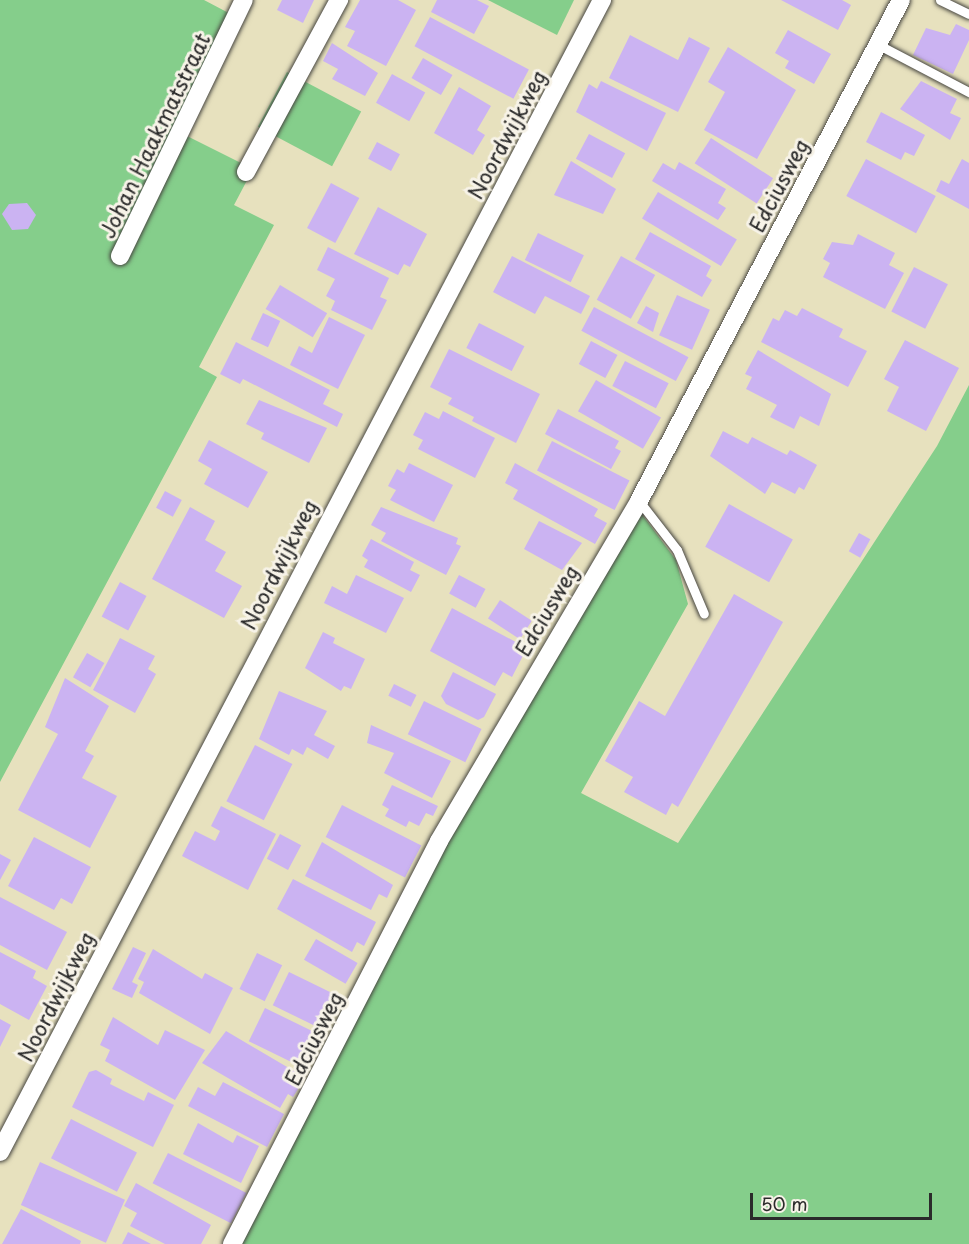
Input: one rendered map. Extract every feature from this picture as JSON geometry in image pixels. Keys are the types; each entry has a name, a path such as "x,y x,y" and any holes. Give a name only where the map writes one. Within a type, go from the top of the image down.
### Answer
{"street":[{"name":"Johan Haakmatstraat","path":"120,256 244,0"},
{"path":"246,172 339,0"},
{"name":"Noordwijkweg","path":"0,1152 602,0"},
{"name":"Edciusweg","path":"232,1244 439,841 639,501 901,0"}],"lane":[{"path":"940,0 969,14"},
{"path":"877,45 969,92"},
{"path":"639,501 677,550 704,614"}],"green space":[{"path":"0,0 204,0 242,20 183,134 253,169 234,205 274,225 199,367 217,377 0,782"},
{"path":"488,0 574,0 557,35"},
{"path":"287,72 361,111 332,166 258,127"},
{"path":"969,385 969,1244 242,1244 465,809 641,513 676,560 688,604 581,793 678,843 937,446"}],"building":[{"path":"282,0 314,0 303,23 277,10"},
{"path":"360,0 398,0 416,10 386,66 347,46 355,31 345,27"},
{"path":"437,0 477,0 489,6 474,34 431,12"},
{"path":"781,0 842,0 851,5 838,30"},
{"path":"430,17 529,70 513,99 415,46"},
{"path":"956,24 969,30 969,40 953,74 913,55 926,28 950,35"},
{"path":"788,30 831,54 814,84 785,68 789,61 775,53"},
{"path":"630,35 678,60 689,37 710,48 678,112 609,78"},
{"path":"332,43 378,73 365,96 332,79 338,69 323,61"},
{"path":"728,47 796,90 757,159 704,130 725,92 708,82"},
{"path":"423,58 452,75 441,95 412,78"},
{"path":"392,74 425,92 409,121 376,103"},
{"path":"601,81 666,113 647,151 576,112 589,84 597,89"},
{"path":"921,81 957,99 950,113 961,118 950,140 900,109"},
{"path":"459,87 491,106 477,130 485,135 473,155 434,133"},
{"path":"881,112 925,135 914,156 905,152 901,160 866,142"},
{"path":"589,134 625,153 612,178 576,159"},
{"path":"711,138 773,178 757,203 695,163"},
{"path":"377,142 400,154 391,171 368,159"},
{"path":"866,159 936,196 916,233 846,196"},
{"path":"962,159 969,163 969,209 936,191 941,180 949,184"},
{"path":"571,161 616,189 603,214 554,195"},
{"path":"679,162 726,189 718,203 726,208 718,220 652,181 663,163 675,170"},
{"path":"331,183 359,198 335,243 307,228"},
{"path":"658,192 737,239 721,266 642,219"},
{"path":"27,203 36,215 28,229 12,230 2,214 9,204"},
{"path":"378,207 427,234 410,267 404,264 398,275 354,254"},
{"path":"650,232 711,266 706,276 712,280 702,297 635,259"},
{"path":"538,233 584,255 571,282 525,260"},
{"path":"858,234 895,253 889,265 904,273 885,309 823,277 830,263 823,259 832,242 853,245"},
{"path":"328,247 389,278 380,297 387,300 372,330 331,310 335,301 326,296 335,279 317,270"},
{"path":"512,256 590,296 581,314 545,296 535,314 493,292"},
{"path":"621,256 655,275 631,319 597,300"},
{"path":"914,267 948,284 925,329 891,312"},
{"path":"280,285 327,313 313,337 266,309"},
{"path":"677,295 710,310 692,350 659,335"},
{"path":"646,306 659,313 653,332 637,323"},
{"path":"594,307 688,357 676,381 581,331"},
{"path":"802,308 843,329 839,337 867,351 848,387 761,342 773,318 779,321 785,310 797,316"},
{"path":"263,313 280,321 268,347 251,339"},
{"path":"329,317 365,335 338,389 290,365 299,346 312,353"},
{"path":"479,323 524,346 512,371 466,348"},
{"path":"905,340 959,368 926,431 887,411 899,387 884,379"},
{"path":"591,341 617,355 605,378 579,364"},
{"path":"236,342 330,390 323,404 343,414 337,427 243,379 240,384 220,374"},
{"path":"449,349 540,394 516,443 472,421 474,417 448,404 452,398 430,387"},
{"path":"758,350 831,394 819,426 800,416 794,429 770,417 777,405 746,389 752,377 745,374"},
{"path":"625,361 669,383 656,408 612,386"},
{"path":"596,380 661,418 643,449 578,411"},
{"path":"259,400 327,428 309,463 261,439 264,433 246,424"},
{"path":"558,409 619,441 615,448 621,451 611,469 545,434"},
{"path":"443,411 495,438 475,478 418,449 423,440 413,435 425,412 439,419"},
{"path":"723,431 748,444 752,437 787,455 790,450 817,465 804,490 799,487 795,494 772,482 765,494 710,456"},
{"path":"209,440 268,472 248,508 204,484 212,469 198,461"},
{"path":"552,441 630,480 615,510 537,470"},
{"path":"409,463 453,485 434,522 390,500 396,490 388,486 397,469 404,473"},
{"path":"515,463 598,509 594,516 607,523 595,544 513,499 518,490 505,483"},
{"path":"165,491 182,500 173,517 156,508"},
{"path":"729,504 793,539 769,582 705,547"},
{"path":"190,507 215,521 205,540 226,552 215,571 242,586 224,618 152,579"},
{"path":"381,507 458,538 456,544 461,546 446,575 381,541 386,533 371,525"},
{"path":"539,521 582,543 562,570 524,549"},
{"path":"859,533 870,539 860,558 849,551"},
{"path":"371,539 414,562 410,570 420,575 411,592 364,567 368,560 362,556"},
{"path":"356,575 404,598 386,633 324,603 332,586 347,594"},
{"path":"459,575 485,589 476,608 449,594"},
{"path":"120,582 146,596 128,631 102,616"},
{"path":"734,594 783,622 678,807 672,803 666,815 624,792 633,777 605,761 639,701 665,716"},
{"path":"500,600 532,621 520,639 488,618"},
{"path":"452,608 527,648 512,677 503,672 495,686 430,651"},
{"path":"323,632 335,638 333,643 365,659 351,689 344,686 341,691 305,668"},
{"path":"120,638 155,656 148,669 156,674 135,713 93,690"},
{"path":"87,653 104,663 90,687 73,677"},
{"path":"453,672 496,694 484,717 478,720 446,704 441,696"},
{"path":"65,678 109,706 85,751 94,756 82,778 117,796 90,848 18,810 58,734 45,727"},
{"path":"394,684 416,695 411,707 388,696"},
{"path":"279,691 327,711 314,735 335,746 328,759 307,747 303,755 292,749 289,755 259,739"},
{"path":"424,701 482,729 465,762 408,734"},
{"path":"371,725 451,761 432,798 384,773 394,753 367,743"},
{"path":"255,745 292,764 264,820 226,801"},
{"path":"392,785 438,806 433,816 426,813 419,826 409,821 406,827 385,816 389,809 382,805"},
{"path":"342,805 421,845 405,877 326,837"},
{"path":"221,806 276,834 248,890 182,856 195,831 215,841 220,831 211,826"},
{"path":"280,834 301,845 288,870 267,859"},
{"path":"34,837 91,867 72,904 61,898 54,910 8,886"},
{"path":"322,842 393,885 387,898 379,894 371,910 305,876"},
{"path":"0,854 11,860 0,880"},
{"path":"293,879 376,922 364,946 357,942 352,952 277,909"},
{"path":"0,897 67,932 47,970 0,945"},
{"path":"316,939 358,963 346,984 304,960"},
{"path":"133,947 146,953 132,982 138,985 132,998 112,989"},
{"path":"153,949 202,979 205,973 233,988 210,1034 139,993 144,982 138,979"},
{"path":"0,952 36,971 33,978 47,986 29,1020 0,1004"},
{"path":"257,953 282,965 265,1001 239,989"},
{"path":"289,972 340,997 324,1030 273,1005"},
{"path":"265,1008 320,1035 304,1068 249,1041"},
{"path":"113,1017 158,1045 165,1030 205,1050 175,1100 105,1061 110,1050 100,1045"},
{"path":"0,1019 11,1025 0,1047"},
{"path":"226,1031 299,1074 295,1079 302,1083 293,1097 288,1094 280,1108 202,1063"},
{"path":"96,1070 112,1079 110,1084 144,1101 148,1092 174,1105 153,1147 72,1107 89,1072"},
{"path":"223,1082 284,1114 267,1147 188,1106 198,1087 215,1096"},
{"path":"71,1119 137,1153 117,1192 51,1158"},
{"path":"198,1123 233,1143 237,1135 259,1146 241,1183 183,1154"},
{"path":"168,1153 246,1193 231,1223 153,1183"},
{"path":"40,1162 125,1200 106,1243 21,1205"},
{"path":"136,1183 211,1225 201,1244 165,1244 130,1226 137,1213 124,1206"},
{"path":"21,1209 81,1241 80,1244 2,1244"},
{"path":"128,1232 151,1244 122,1244"}]}
